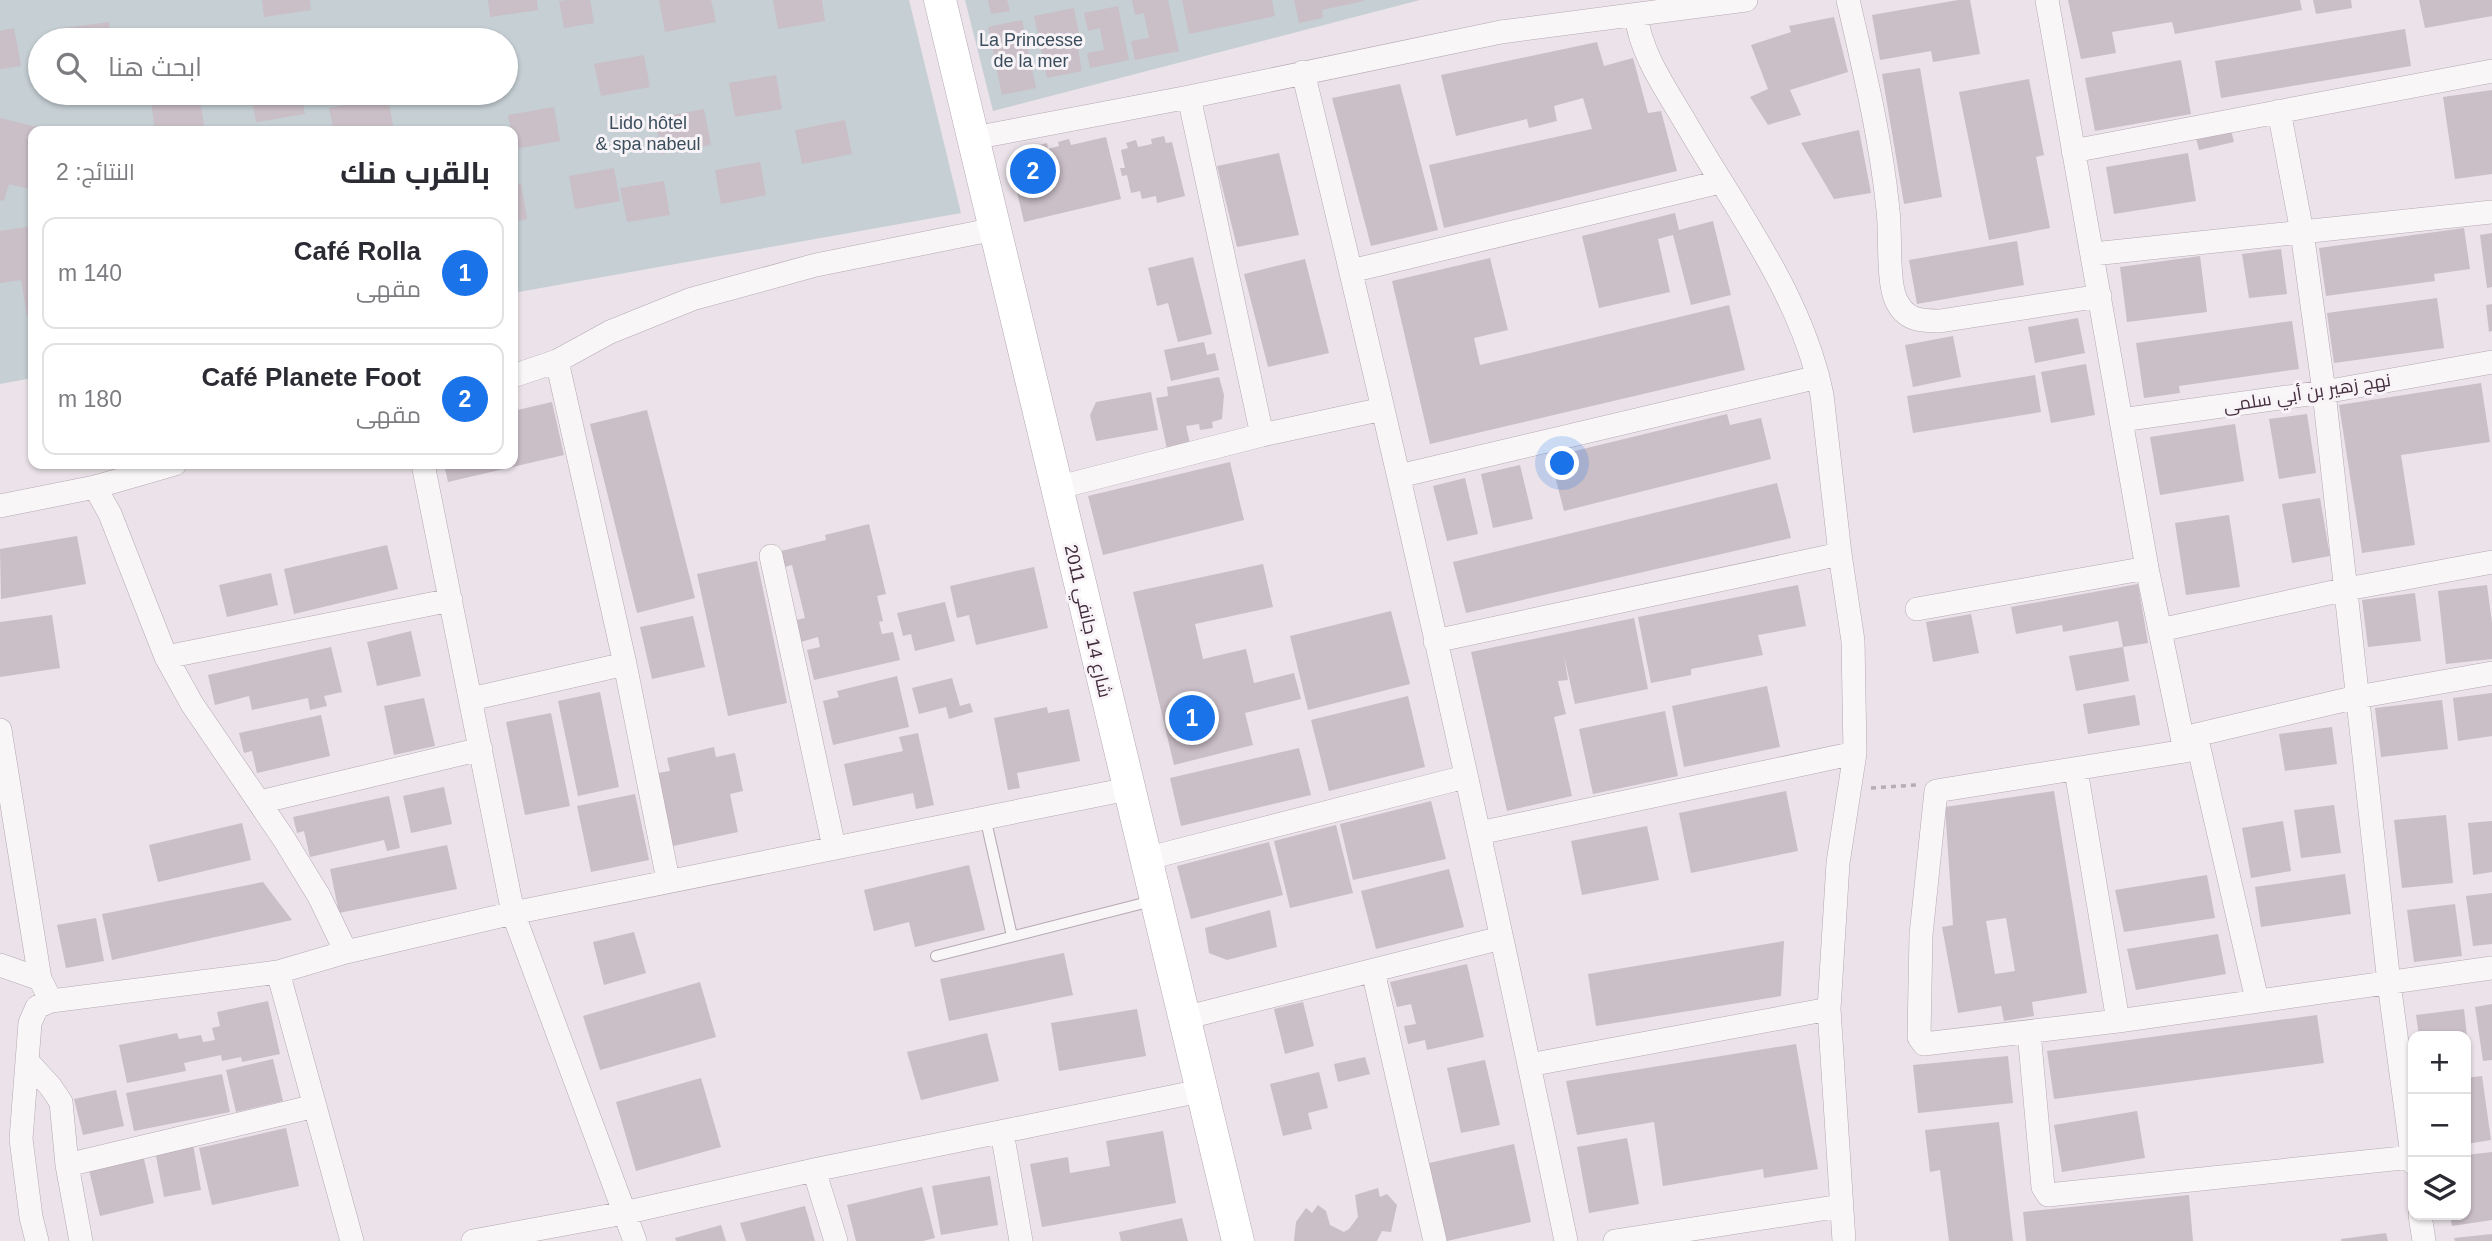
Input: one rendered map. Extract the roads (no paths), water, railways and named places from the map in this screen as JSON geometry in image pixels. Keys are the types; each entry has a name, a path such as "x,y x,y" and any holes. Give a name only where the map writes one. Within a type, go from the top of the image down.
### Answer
{"street":[{"name":"شارع 14 جانفي 2011","path":"940,0 1144,859 1238,1241"},
{"path":"974,138 1189,97 1501,32 1746,0"},
{"path":"1849,0 1874,115 1888,209 1893,293 1901,308 1914,319 1940,321 2101,296"},
{"path":"2047,0 2160,630 2257,1000"},
{"path":"1643,14 1639,37 1651,63 1720,182 1758,241 1796,310 1818,377 1853,642 1855,753 1838,863 1829,1009 1844,1241"},
{"path":"2073,150 2492,71"},
{"path":"1303,72 1399,476 1566,1241"},
{"path":"1189,97 1262,435"},
{"path":"2279,111 2302,232 2324,392 2389,983 2408,1121"},
{"path":"1351,271 1720,182"},
{"path":"2093,254 2492,212"},
{"path":"518,374 557,361 610,332 692,299 816,265 995,229"},
{"path":"557,361 625,664 668,880"},
{"name":"نهج زهير بن أبي سلمى","path":"2121,420 2324,392 2492,362"},
{"path":"1399,476 1818,377"},
{"path":"1056,488 1262,435 1383,409"},
{"path":"0,506 95,487 158,469"},
{"path":"424,469 513,913 635,1241"},
{"path":"95,487 110,514 166,657 192,704 260,802 319,896 346,952"},
{"path":"1434,641 1840,554"},
{"path":"771,556 834,847"},
{"path":"2160,630 2347,589 2492,562"},
{"path":"1917,609 2147,568"},
{"path":"166,657 452,600"},
{"path":"471,699 625,664"},
{"path":"2492,673 2357,697 2190,743 2076,770 1936,791 1921,935 1919,1039 1924,1044 2118,1021 2492,968"},
{"path":"0,730 10,846 40,979 51,1000"},
{"path":"260,802 481,749"},
{"path":"1479,833 1855,753"},
{"path":"2076,770 2118,1021"},
{"path":"1144,859 1465,777"},
{"path":"37,1241 31,1217 21,1139 24,1082 30,1023 37,1007 51,1000 278,972 346,952 513,913 1128,789"},
{"path":"1184,1018 1501,938"},
{"path":"0,965 40,979"},
{"path":"1373,971 1435,1241"},
{"path":"278,972 352,1241"},
{"path":"1529,1065 1829,1009"},
{"path":"2029,1032 2043,1187 2048,1195 2408,1158"},
{"path":"28,1062 61,1102 67,1165 81,1241"},
{"path":"474,1241 624,1213 814,1170 1200,1091"},
{"path":"67,1165 315,1106"},
{"path":"1002,1132 1021,1241"},
{"path":"814,1170 836,1241"},
{"path":"1615,1241 1841,1206"},
{"path":"2421,1220 2424,1241"}],"lane":[{"path":"985,817 1012,936"},
{"path":"936,956 1155,900"}],"place":[{"name":"Café Planete Foot","path":"1033,171"},
{"name":"Café Rolla","path":"1192,718"}],"park label":[{"name":"La Princesse de la mer","path":"1031,50"},
{"name":"Lido hôtel & spa nabeul","path":"648,133"}]}
